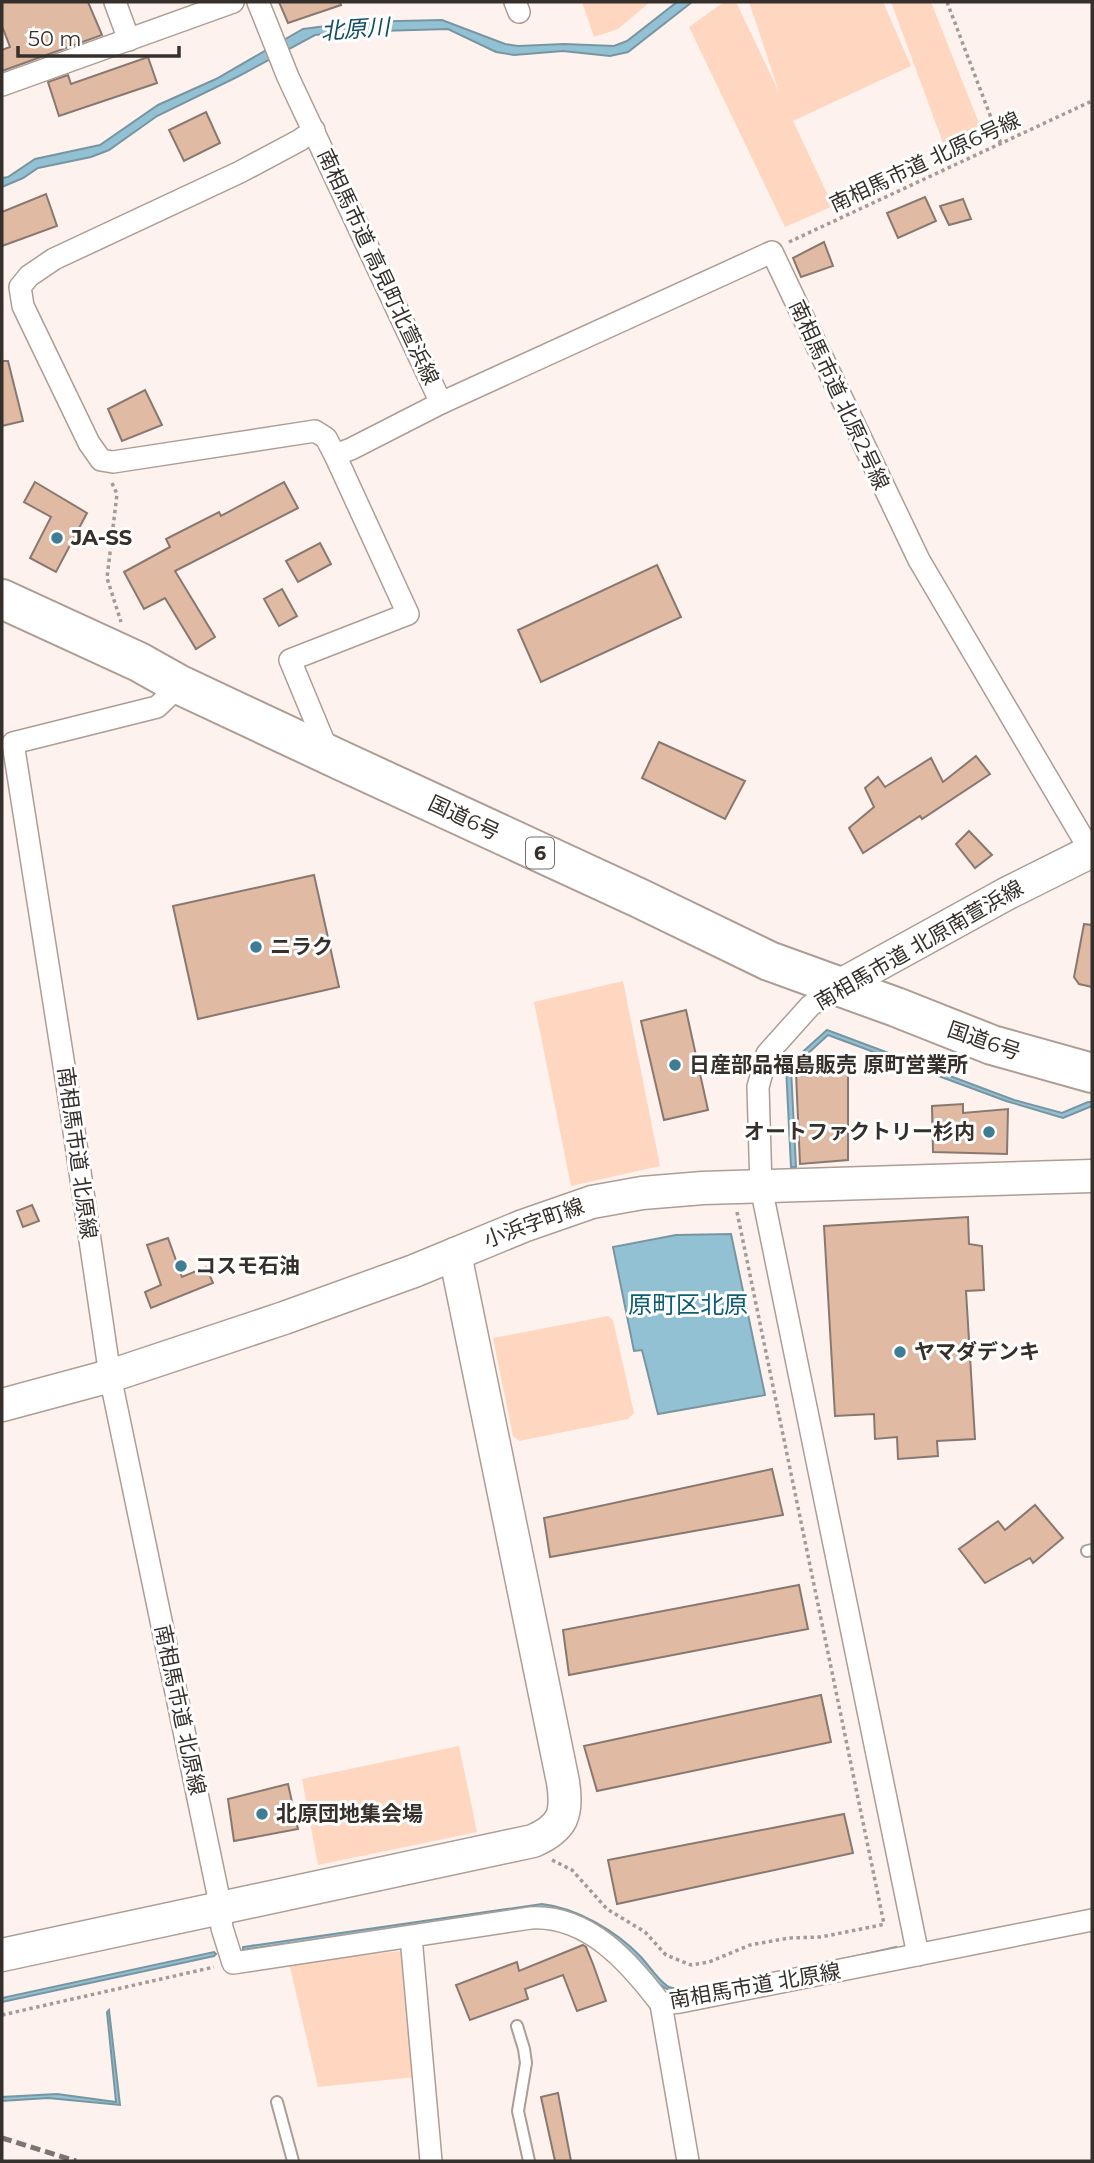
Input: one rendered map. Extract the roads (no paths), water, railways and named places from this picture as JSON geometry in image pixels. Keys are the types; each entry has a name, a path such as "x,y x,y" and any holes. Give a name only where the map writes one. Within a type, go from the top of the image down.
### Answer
{"highway":[{"name":"国道6号","path":"2,599 768,961 992,1045 1092,1073"}],"street":[{"path":"115,2 129,40"},
{"path":"2,85 233,2"},
{"name":"南相馬市道 高見町北萱浜線","path":"258,2 288,77 441,403 335,455"},
{"path":"314,130 240,172 54,259 29,276 20,286 23,306 89,443 101,460 113,462 314,430 326,438 408,614 290,660 329,754"},
{"name":"南相馬市道 北原2号線","path":"441,403 772,251 919,560 1092,852"},
{"name":"南相馬市道 北原線","path":"180,685 157,707 8,744 70,1104 110,1376 218,1894 226,1946 233,1963 551,1917 578,1927 604,1942 637,1973 661,2004 1092,1920"},
{"name":"南相馬市道 北原南萱浜線","path":"918,1955 761,1187 758,1087 767,1054 810,1006 837,987 1006,894 1092,852"},
{"name":"小浜字町線","path":"2,1405 110,1376 346,1296 523,1226 592,1202 642,1193 703,1188 1092,1176"},
{"path":"2,1955 533,1841 551,1833 561,1819 566,1801 563,1782 455,1254"},
{"path":"411,1937 431,2161"},
{"path":"661,2004 688,2161"}],"lane":[{"path":"517,2026 526,2063 518,2111 529,2161"},
{"path":"276,2102 293,2161"}],"water":[{"name":"北原川","path":"677,2 692,2 628,52 610,56 563,51 514,55 496,52 448,29 315,35 157,116 109,150 91,157 38,168 2,187 2,178 8,177 35,159 100,145 158,105 216,79 303,29 357,22 442,20 505,44 518,46 614,46 627,41"},
{"path":"827,1030 1014,1100 1062,1113 1088,1102 1092,1102 1092,1106 1063,1118 1006,1101 828,1035 791,1069 796,1167 791,1167 786,1067"},
{"path":"731,1234 765,1395 658,1414 642,1350 634,1351 613,1247 676,1235"},
{"path":"542,1904 569,1910 595,1922 630,1947 662,1982 669,1987 681,1989 744,1979 896,1947 896,1951 678,1992 662,1987 625,1947 594,1927 562,1912 538,1908 243,1950 243,1947"},
{"path":"214,1952 214,1956 2,2002 2,1998"},
{"path":"109,2010 120,2105 48,2098 2,2101 2,2097 57,2094 116,2102 107,2012"}],"railway":[{"path":"2,2138 76,2161"}],"place":[{"name":"JA-SS","path":"57,538"},
{"name":"ニラク","path":"256,947"},
{"name":"日産部品福島販売 原町営業所","path":"675,1065"},
{"name":"オートファクトリー杉内","path":"989,1132"},
{"name":"コスモ石油","path":"181,1266"},
{"name":"ヤマダデンキ","path":"900,1352"},
{"name":"北原団地集会場","path":"262,1814"}],"district":[{"name":"原町区北原","path":"688,1305"}]}
